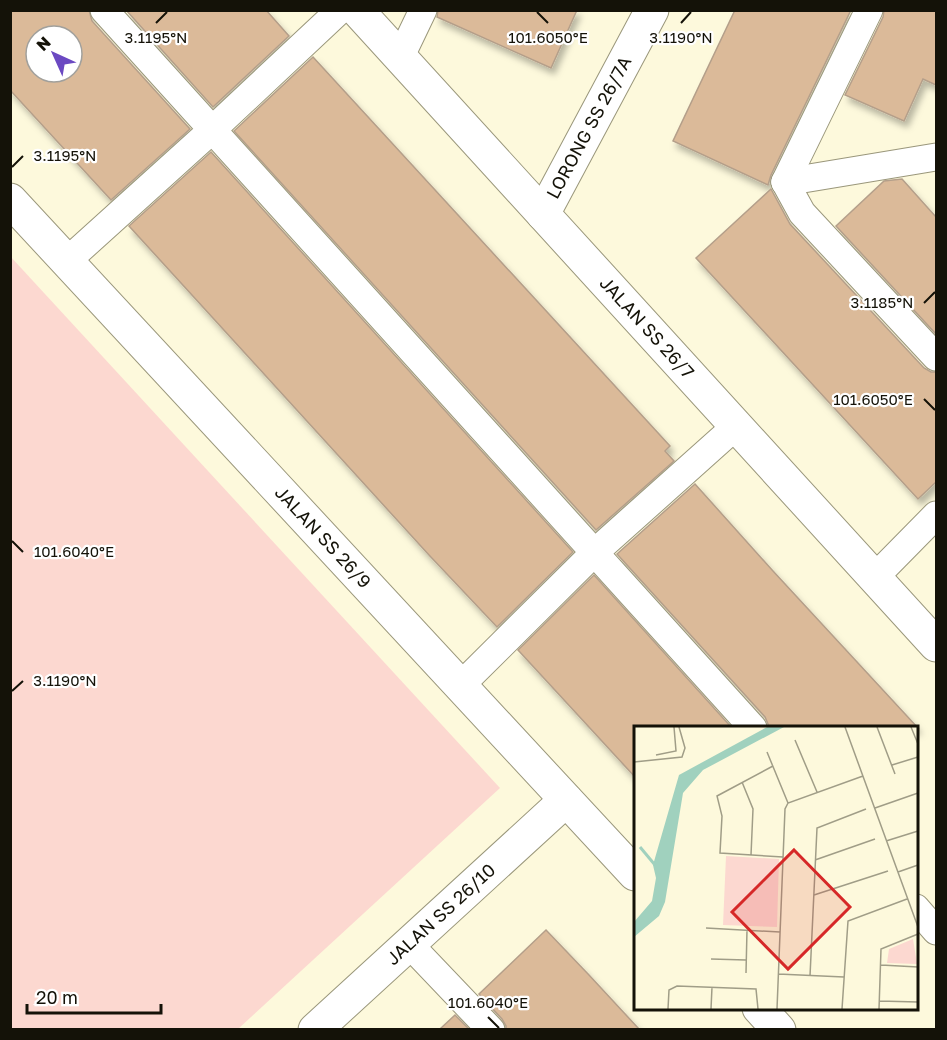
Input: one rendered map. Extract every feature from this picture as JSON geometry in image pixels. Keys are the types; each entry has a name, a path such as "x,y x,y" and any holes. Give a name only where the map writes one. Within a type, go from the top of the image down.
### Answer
{"street":[{"name":"JALAN SS 26/7","path":"357,10 936,645"},
{"name":"LORONG SS 26/7A","path":"543,214 652,10"},
{"name":"JALAN SS 26/9","path":"10,200 634,873"},
{"name":"JALAN SS 26/10","path":"315,1029 567,800"},
{"path":"761,1010 778,1029"}],"lane":[{"path":"104,10 751,726"},
{"path":"67,261 340,10"},
{"path":"400,58 423,10"},
{"path":"785,182 869,10"},
{"path":"785,182 936,157"},
{"path":"785,182 802,213 936,357"},
{"path":"460,686 594,553 736,426"},
{"path":"875,577 936,515"},
{"path":"917,910 936,931"},
{"path":"409,944 490,1029"}],"shaded area":[{"path":"10,256 500,788 238,1029 11,1029"}],"building":[{"path":"10,10 89,10 92,21 190,129 111,200 10,90"},
{"path":"126,10 266,10 289,36 213,107"},
{"path":"438,10 577,10 551,68 437,17"},
{"path":"735,10 851,10 768,185 673,141"},
{"path":"884,10 936,10 936,85 923,79 904,121 845,95 883,17"},
{"path":"313,57 670,446 665,451 674,461 596,530 234,131"},
{"path":"211,152 573,552 497,627 129,226"},
{"path":"902,179 936,217 936,334 836,226 884,181"},
{"path":"771,189 790,224 924,368 936,372 936,482 918,499 696,258"},
{"path":"695,484 916,726 768,726 765,717 617,554"},
{"path":"594,575 730,726 634,726 634,776 518,650"},
{"path":"546,930 639,1029 506,1029 502,1019 479,994"},
{"path":"455,1015 469,1029 440,1029"}]}
